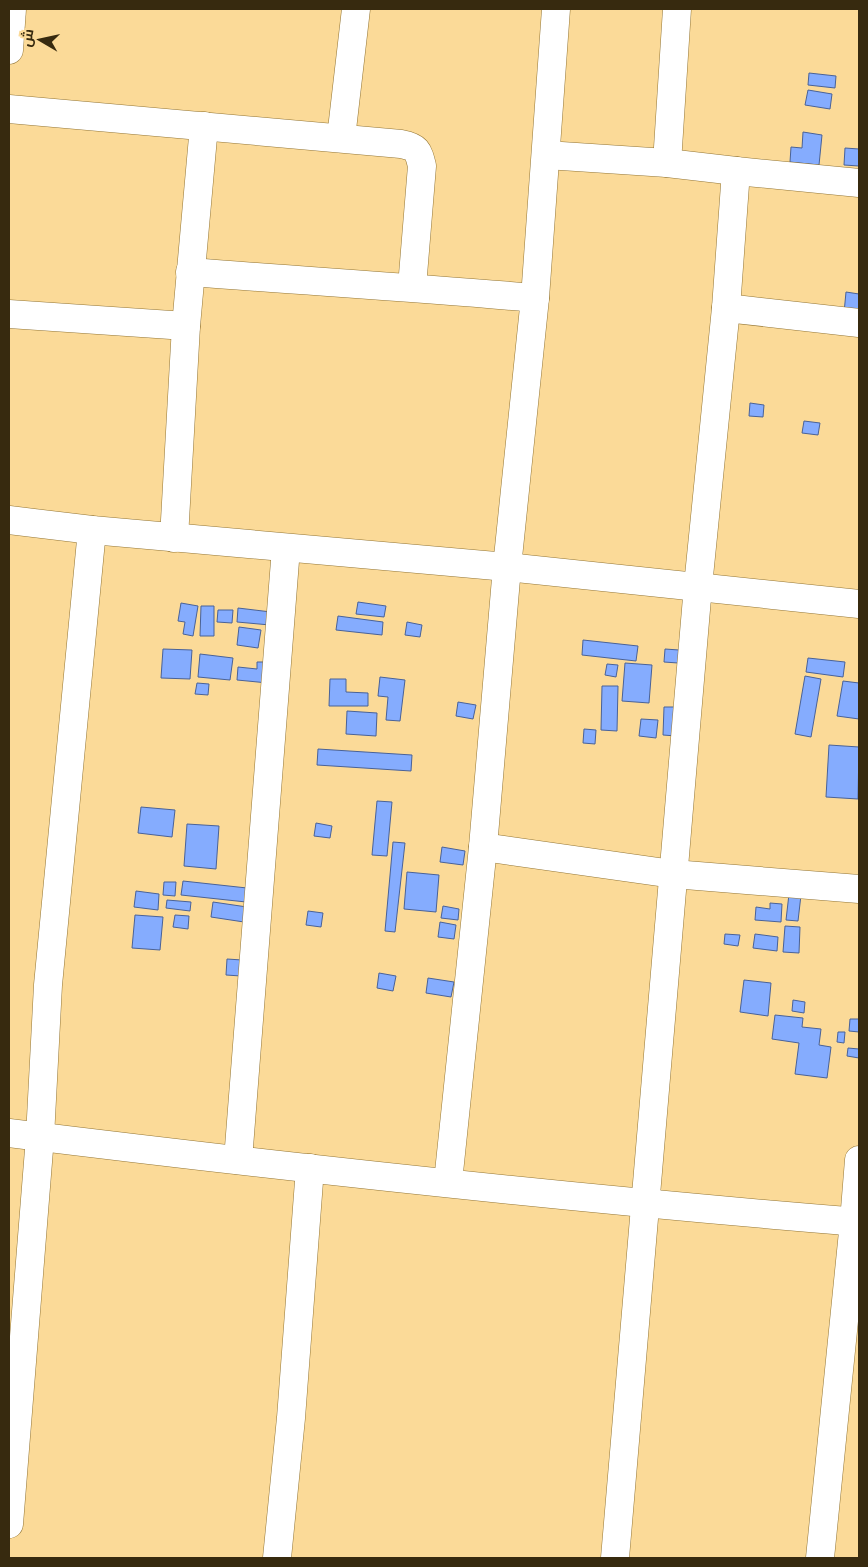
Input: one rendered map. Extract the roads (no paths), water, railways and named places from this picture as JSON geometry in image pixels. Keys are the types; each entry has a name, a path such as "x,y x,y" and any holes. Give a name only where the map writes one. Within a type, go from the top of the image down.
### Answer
{"street":[{"path":"9,50 12,9"},
{"path":"340,138 356,9"},
{"path":"448,1182 483,847 507,567 535,298 556,9"},
{"path":"667,163 677,9"},
{"path":"9,109 411,146 419,152 422,166 412,287"},
{"path":"174,538 186,326 204,126"},
{"path":"546,155 667,163 859,183"},
{"path":"614,1558 698,586 726,308 736,171"},
{"path":"190,272 412,287 535,298"},
{"path":"726,308 859,323"},
{"path":"9,314 186,326"},
{"path":"9,520 174,538 507,567 859,604"},
{"path":"9,1524 40,1137 48,985 92,530"},
{"path":"238,1160 286,548"},
{"path":"483,847 673,874 859,890"},
{"path":"9,1133 310,1168 646,1203 857,1222"},
{"path":"820,1558 857,1222 859,1160"},
{"path":"277,1558 291,1418 310,1168"}]}
